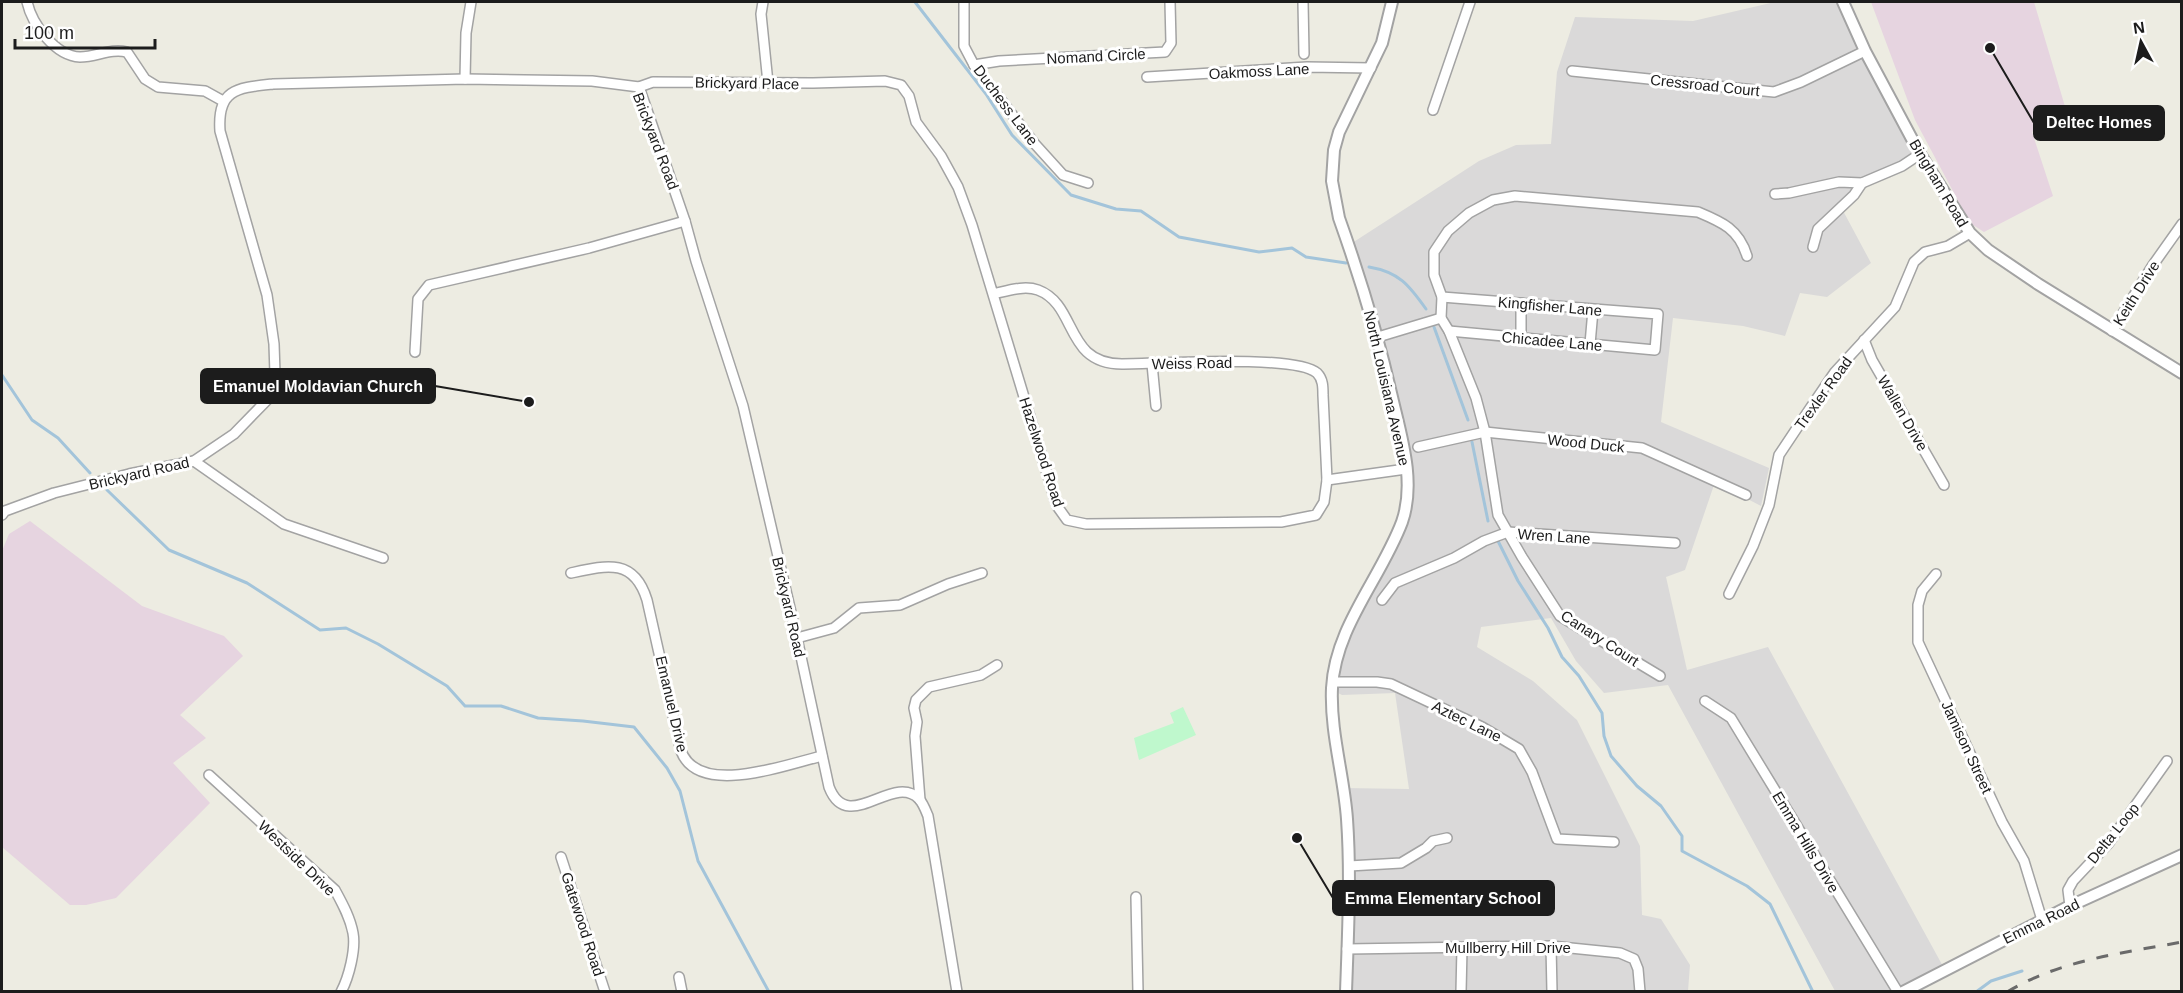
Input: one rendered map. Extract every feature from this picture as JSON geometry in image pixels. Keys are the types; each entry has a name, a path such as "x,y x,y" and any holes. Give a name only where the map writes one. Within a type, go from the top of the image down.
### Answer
{"street":[{"path":"27,2 35,21 48,40 60,50 79,57 116,49 127,52 145,79 158,87 205,91 223,100"},
{"path":"465,79 466,33 471,2"},
{"path":"763,2 761,14 768,83"},
{"name":"Duchess Lane","path":"964,2 964,46 975,65 1034,143 1063,175 1088,183"},
{"name":"Nomand Circle","path":"975,65 999,61 1165,52 1171,43 1170,2"},
{"path":"1303,2 1304,54"},
{"name":"North Louisiana Avenue","path":"1346,992 1349,866 1347,817 1334,715 1333,682 1341,644 1394,543 1403,518 1407,494 1407,469 1378,338 1339,218 1332,181 1334,150 1339,132 1382,43 1392,2"},
{"path":"1433,110 1470,2"},
{"name":"Bingham Road","path":"1843,2 1865,51 1920,154 1970,233 1988,250 2030,279 2181,373"},
{"name":"Cressroad Court","path":"1572,71 1774,92 1801,82 1865,51"},
{"name":"Oakmoss Lane","path":"1147,77 1307,67 1371,68"},
{"name":"Brickyard Road","path":"2,514 54,493 129,474 194,461 234,434 268,399 275,374 274,344 267,295 220,131 219,115 223,100 234,92 248,87 273,84 465,79 592,81 639,87 685,220 743,406 832,796 838,802 848,806 858,806 899,792 910,793 920,800"},
{"name":"Hazelwood Road","path":"856,82 885,81 901,85 909,96 916,122 941,156 958,187 972,225 1057,506 1067,520 1086,524 1281,522 1316,515 1324,502 1327,480"},
{"name":"Brickyard Place","path":"639,87 653,82 856,82"},
{"path":"1774,194 1839,182 1862,183 1902,166 1920,154"},
{"path":"1813,247 1818,229 1854,195 1862,183"},
{"path":"1378,338 1441,318 1442,297 1434,275 1434,252 1448,231 1469,213 1493,200 1515,196 1698,212 1725,224 1743,243 1747,256"},
{"path":"415,352 418,299 429,285 589,248 685,220"},
{"name":"Keith Drive","path":"2112,331 2153,264 2181,224"},
{"name":"Trexler Road","path":"1729,594 1753,546 1769,505 1779,455 1835,372 1894,307 1914,262 1925,252 1948,246 1970,233"},
{"name":"Weiss Road","path":"993,294 1022,288 1038,290 1056,302 1084,352 1108,364 1250,362 1298,366 1316,373 1322,381 1327,480"},
{"name":"Kingfisher Lane","path":"1442,297 1658,314 1655,350"},
{"path":"1521,303 1521,339"},
{"path":"1590,344 1593,310"},
{"name":"Canary Court","path":"1441,318 1449,331 1476,398 1485,432 1498,515 1521,557 1560,616 1660,676"},
{"name":"Chicadee Lane","path":"1449,331 1655,350"},
{"name":"Wallen Drive","path":"1864,340 1872,360 1944,484"},
{"path":"1152,364 1156,406"},
{"name":"Wood Duck","path":"1418,447 1485,432 1642,448 1746,495"},
{"path":"194,461 284,524 383,558"},
{"path":"1327,480 1407,469"},
{"name":"Wren Lane","path":"1382,600 1395,583 1508,532 1674,543"},
{"name":"Emanuel Drive","path":"571,573 598,567 615,568 630,572 641,584 647,600 681,751 689,765 706,772 735,777 822,756"},
{"path":"797,638 828,631 845,621 860,608 900,604 982,573"},
{"name":"Jamison Street","path":"1936,574 1922,591 1918,605 1918,642 2002,822 2024,861 2042,920"},
{"path":"957,992 928,816 920,800 915,736 917,722 914,708 916,700 928,687 981,675 997,665"},
{"name":"Aztec Lane","path":"1333,682 1391,684 1505,739 1524,755 1557,839 1614,842"},
{"name":"Emma Hills Drive","path":"1705,701 1731,718 1898,992"},
{"name":"Delta Loop","path":"2070,906 2068,890 2073,881 2108,844 2167,761"},
{"name":"Westside Drive","path":"209,775 335,890 346,910 353,934 348,978 341,992"},
{"path":"1349,866 1401,863 1426,848 1433,841 1447,838"},
{"name":"Emma Road","path":"1903,992 2070,906 2181,855"},
{"name":"Gatewood Road","path":"561,857 605,992"},
{"path":"1136,897 1138,992"},
{"path":"1551,946 1552,992"},
{"name":"Mullberry Hill Drive","path":"1347,949 1551,946 1620,953 1634,959 1638,969 1640,992"},
{"path":"1461,992 1462,948"},
{"path":"679,977 682,992"}],"shaded area":[{"path":"1775,2 1843,2 1920,154 1862,183 1841,207 1871,263 1827,297 1800,293 1785,336 1743,326 1673,318 1661,422 1769,468 1761,506 1715,482 1685,570 1666,577 1687,670 1768,647 1945,970 1903,991 1835,991 1668,685 1604,693 1576,661 1551,618 1481,627 1477,647 1533,681 1577,720 1640,846 1642,915 1661,919 1690,965 1688,991 1346,991 1343,788 1409,789 1395,693 1342,695 1332,690 1335,665 1403,518 1406,469 1349,245 1479,161 1516,145 1551,144 1557,72 1575,17 1693,21"},
{"path":"1871,2 2034,2 2069,120 2032,132 2053,196 1984,232 1970,223 1915,120"},
{"path":"30,521 142,606 224,636 243,656 180,715 206,738 173,763 210,803 116,898 86,905 70,905 2,847 2,551 9,534"}],"green space":[{"path":"1183,707 1196,735 1139,760 1134,738 1174,723 1170,713"}],"waterway":[{"path":"915,2 986,94 1012,135 1071,195 1116,209 1141,211 1179,237 1259,252 1292,248 1306,257 1346,263"},
{"path":"1369,267 1396,276 1414,293 1426,309"},
{"path":"1434,327 1468,420"},
{"path":"2,375 32,420 58,438 90,473"},
{"path":"1472,442 1488,521"},
{"path":"107,490 169,550 247,583 320,630 346,628 378,644 447,686 465,706 501,706 538,718 634,727 667,768 680,791 698,861 769,992"},
{"path":"1498,541 1518,581 1548,628 1562,657 1579,676 1602,713 1604,736 1611,756 1637,786 1661,806 1682,836 1682,851 1747,886 1770,904 1813,992"},
{"path":"1976,992 1991,981 2022,971"}],"railway":[{"path":"2007,992 2027,981 2070,965 2182,942"}],"place":[{"name":"Deltec Homes","path":"1990,48"},
{"name":"Emanuel Moldavian Church","path":"529,402"},
{"name":"Emma Elementary School","path":"1297,838"}]}
